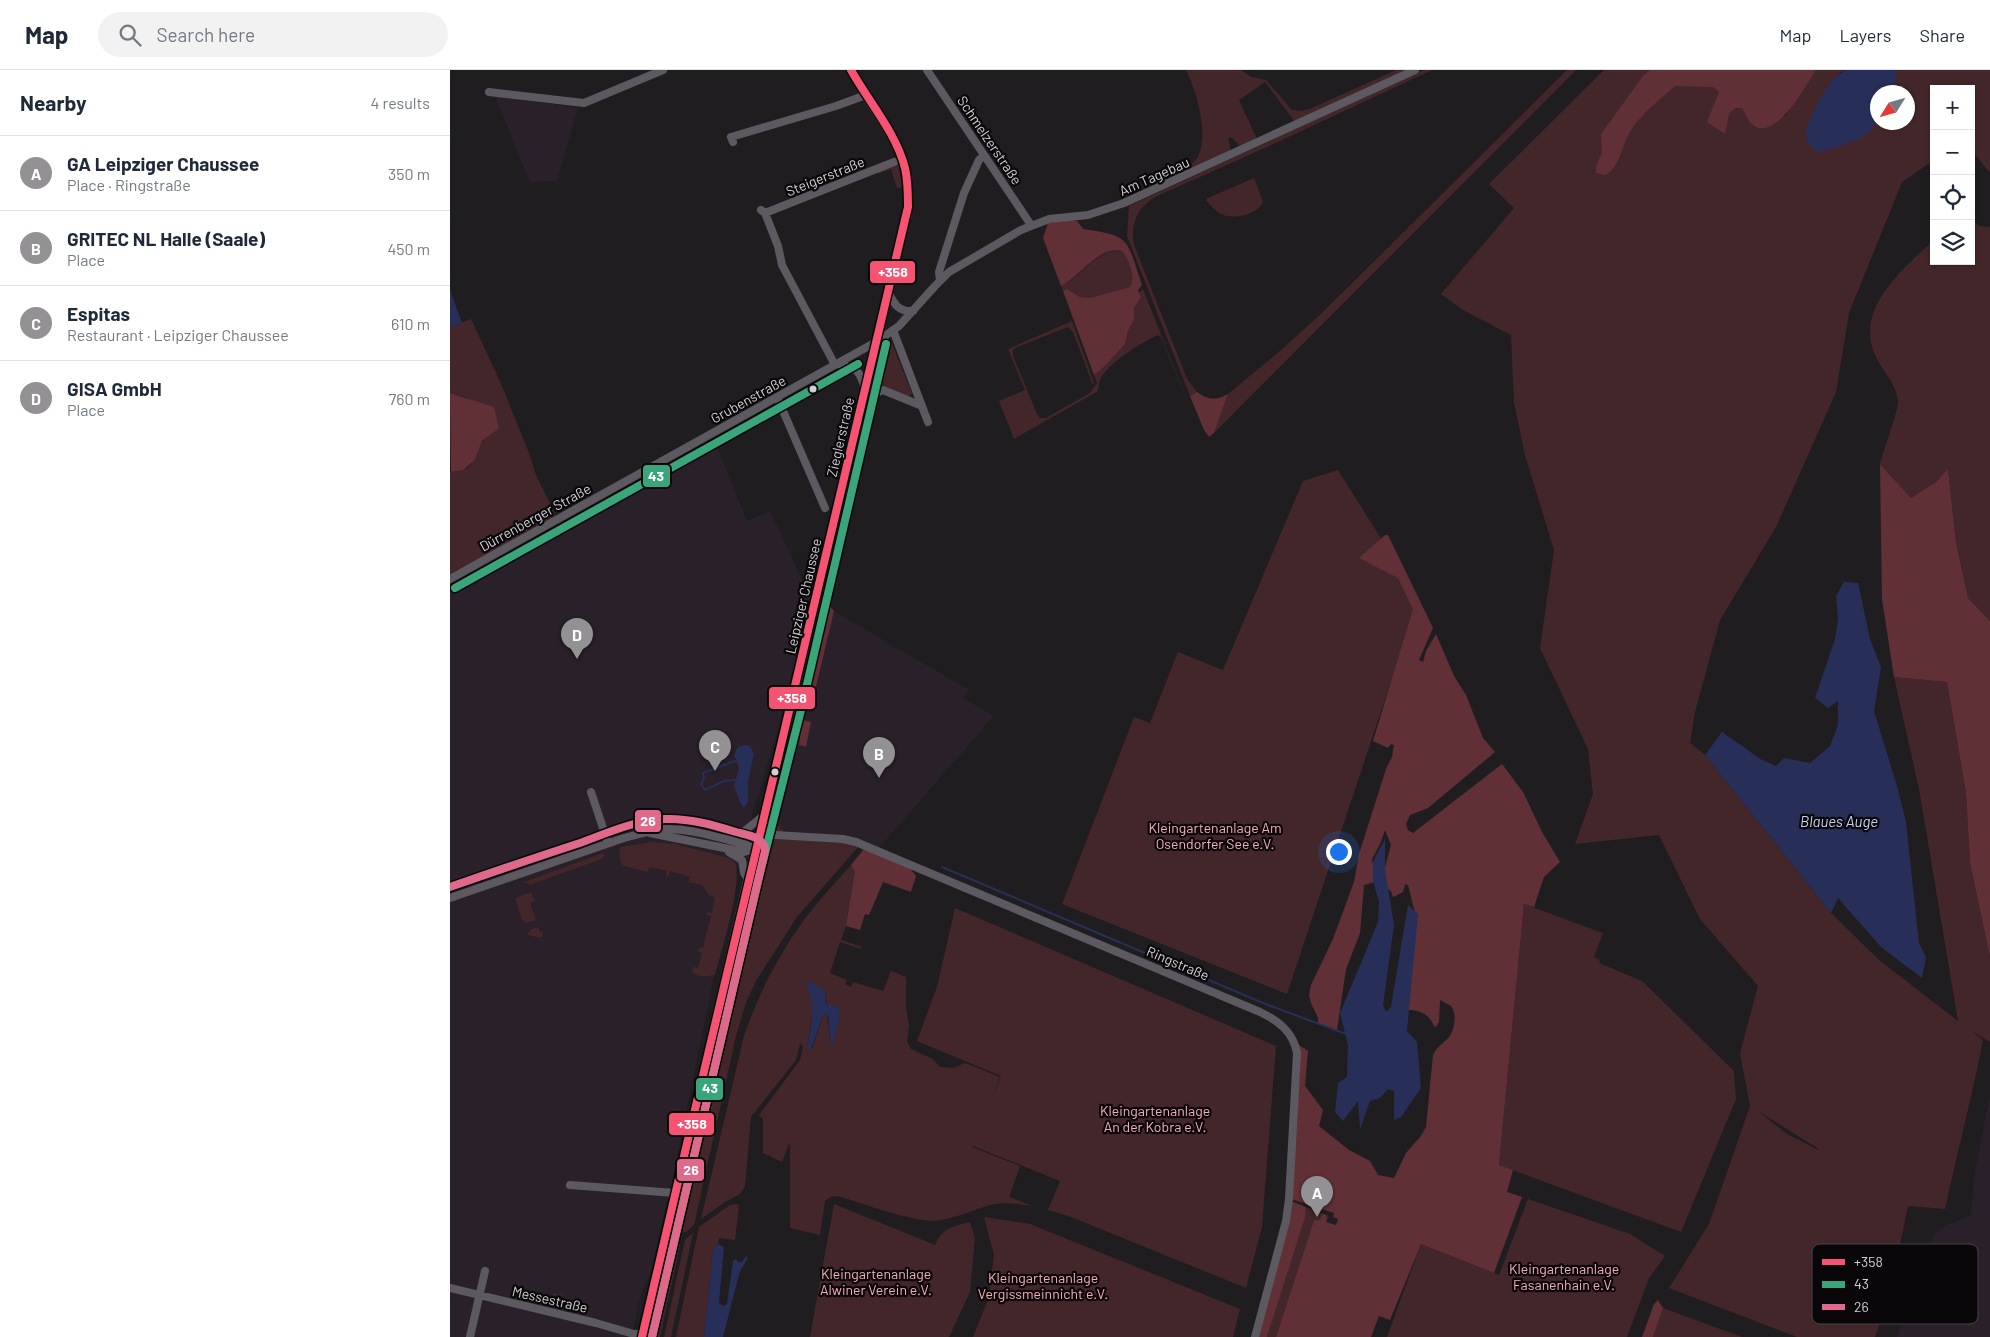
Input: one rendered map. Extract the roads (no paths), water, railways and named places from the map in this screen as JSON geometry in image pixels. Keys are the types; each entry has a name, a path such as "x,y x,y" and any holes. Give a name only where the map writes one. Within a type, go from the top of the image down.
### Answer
{"main road":[{"name":"Zieglerstraße","path":"834,524 908,207 908,176 900,151 851,70"},
{"name":"Leipziger Chaussee","path":"643,1334 755,849 834,524"}],"street":[{"path":"489,92 584,103 663,70"},
{"name":"Schmelzerstraße","path":"928,70 1031,225"},
{"name":"Am Tagebau","path":"876,342 894,330 949,272 1031,225 1049,219 1088,215 1124,203 1415,70"},
{"path":"733,142 731,137 836,106 866,95"},
{"path":"940,281 940,272 964,193 979,160 984,155"},
{"name":"Steigerstraße","path":"836,364 782,265 778,246 763,212 894,162"},
{"path":"889,294 896,307 902,310 913,311"},
{"path":"894,330 928,422"},
{"name":"Grubenstraße","path":"632,478 876,342"},
{"path":"836,364 856,370 862,377 865,389"},
{"name":"Zieglerstraße","path":"839,501 848,496 874,394 883,390 922,406"},
{"path":"777,397 825,508"},
{"name":"Dürrenberger Straße","path":"450,579 632,478"},
{"path":"591,792 608,843"},
{"path":"720,838 742,833 763,816"},
{"path":"450,898 608,843 657,830 688,831 747,845 755,849"},
{"path":"650,833 744,852 755,849"},
{"name":"Ringstraße","path":"759,834 844,839 856,842 1270,1016 1285,1028 1295,1043 1297,1062 1289,1200 1286,1222 1255,1337"},
{"path":"723,848 742,860 744,873 748,879"},
{"path":"570,1185 676,1193"},
{"path":"470,1337 486,1271"},
{"name":"Messestraße","path":"450,1288 634,1334 643,1334"},
{"path":"596,1323 629,1337"}],"water":[{"path":"1846,70 1896,70 1896,85 1870,85 1871,130 1867,134 1854,141 1819,152 1813,149 1807,140 1806,130 1825,90"},
{"path":"450,290 462,323 451,327 450,327"},
{"name":"Blaues Auge","path":"1844,582 1858,583 1870,639 1881,667 1874,711 1906,822 1919,943 1926,957 1922,978 1881,947 1838,898 1831,913 1705,755 1722,732 1762,760 1776,766 1784,758 1810,763 1830,746 1838,725 1838,701 1828,708 1815,698 1835,639 1838,619 1836,596"},
{"path":"750,746 754,754 748,782 748,802 744,808 734,786 739,768 734,755 738,747"},
{"path":"1385,839 1385,869 1394,925 1383,1005 1386,1012 1391,1007 1408,905 1418,914 1407,1031 1417,1042 1421,1088 1401,1117 1394,1120 1394,1091 1388,1089 1380,1098 1370,1101 1360,1129 1358,1101 1343,1121 1335,1112 1338,1083 1347,1077 1348,1045 1340,1013 1378,922 1379,902 1373,881 1373,861"},
{"path":"809,981 825,991 826,1004 838,1007 840,1015 833,1046 831,1046 828,1016 823,1015 811,1049 809,1050 807,1047 812,1016 811,1000 806,985"},
{"path":"718,1244 724,1247 719,1303 723,1306 727,1304 733,1261 736,1259 738,1262 742,1262 746,1256 748,1258 740,1271 723,1337 704,1337 713,1250"}],"waterway":[{"path":"735,761 703,773 704,778 701,784 705,790 724,781 736,780"},
{"path":"942,867 1263,1003 1346,1034"}],"place":[{"name":"GISA GmbH","path":"577,659"},
{"name":"Espitas","path":"715,771"},
{"name":"GRITEC NL Halle (Saale)","path":"879,778"},
{"name":"GA Leipziger Chaussee","path":"1317,1217"}],"park label":[{"name":"Kleingartenanlage Am Osendorfer See e.V.","path":"1215,836"},
{"name":"Kleingartenanlage An der Kobra e.V.","path":"1155,1118"},
{"name":"Kleingartenanlage Fasanenhain e.V.","path":"1564,1276"},
{"name":"Kleingartenanlage Alwiner Verein e.V.","path":"876,1282"},
{"name":"Kleingartenanlage Vergissmeinnicht e.V.","path":"1043,1286"}]}
